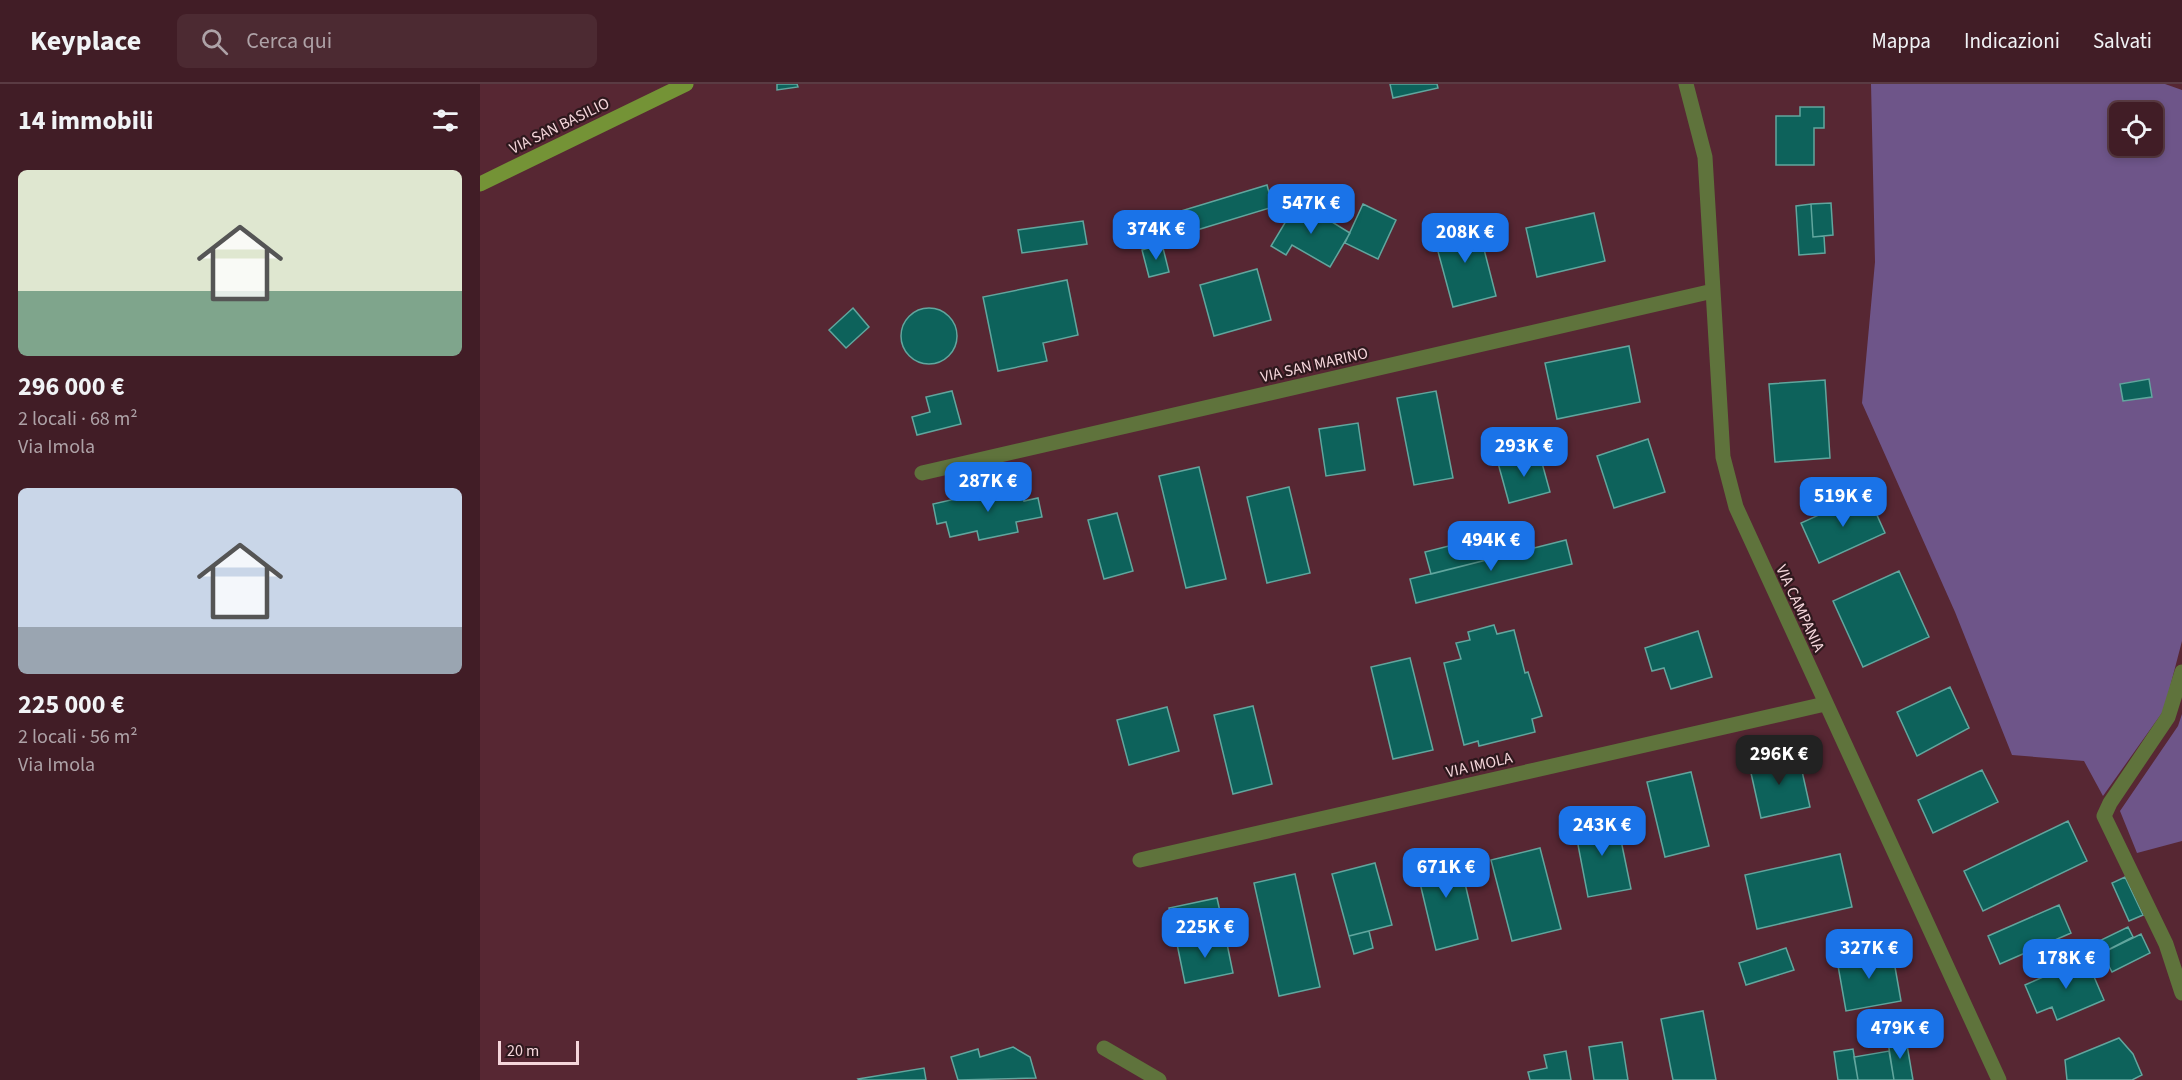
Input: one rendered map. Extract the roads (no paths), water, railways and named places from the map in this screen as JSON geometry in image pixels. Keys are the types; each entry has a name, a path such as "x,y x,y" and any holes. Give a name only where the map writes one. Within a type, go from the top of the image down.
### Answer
{"street":[{"name":"VIA SAN BASILIO","path":"480,184 686,84"},
{"name":"VIA CAMPANIA","path":"1686,84 1705,157 1723,457 1736,507 1999,1080"},
{"name":"VIA SAN MARINO","path":"922,473 1713,291"},
{"path":"2182,672 2168,717 2110,803 2104,816 2166,944 2182,993"},
{"name":"VIA IMOLA","path":"1140,860 1825,704"},
{"path":"1104,1048 1159,1080"}]}
